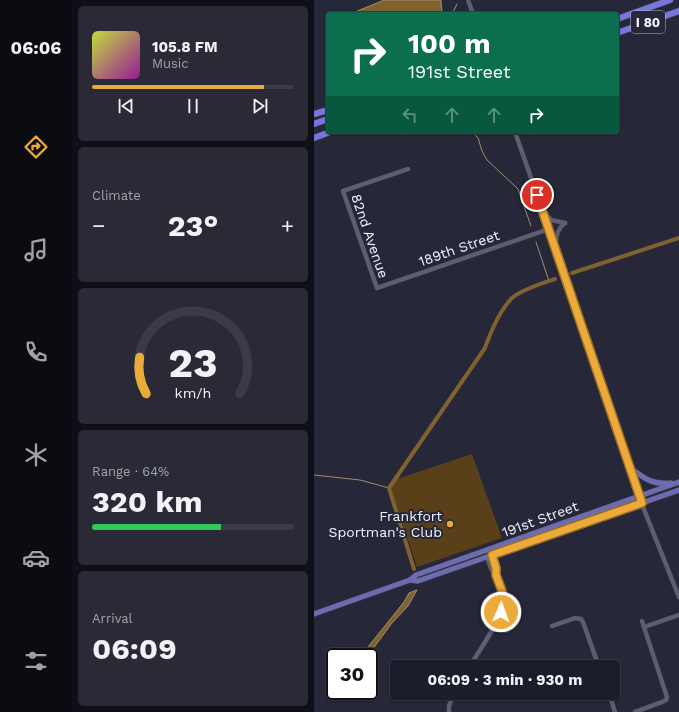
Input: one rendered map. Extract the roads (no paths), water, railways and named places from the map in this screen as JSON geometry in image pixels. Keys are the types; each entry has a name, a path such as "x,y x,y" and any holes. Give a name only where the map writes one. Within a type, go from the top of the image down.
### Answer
{"highway":[{"name":"I 80","path":"619,18 670,0"},
{"name":"I 80","path":"619,32 679,11"},
{"path":"314,114 326,111"},
{"path":"314,124 326,120"},
{"path":"314,138 326,134"}],"main road":[{"path":"629,467 648,481 654,483 662,484 678,482"},
{"name":"191st Street","path":"314,614 410,580 416,575 678,482"},
{"name":"191st Street","path":"410,580 418,581 679,490"}],"street":[{"path":"468,0 472,12"},
{"path":"516,134 629,467 679,597"},
{"name":"82nd Avenue","path":"376,288 343,191 408,169"},
{"path":"542,208 551,220 565,223 560,227 556,239 556,249"},
{"name":"189th Street","path":"376,288 549,229"},
{"path":"473,660 501,612 503,599 502,591 496,575 491,569 489,556"},
{"path":"644,627 679,615"},
{"path":"552,626 575,618 581,619 584,622 597,660"},
{"path":"635,712 662,702 666,700 667,697 642,622"},
{"path":"449,712 451,700"},
{"path":"611,700 615,712"}],"waterway":[{"path":"453,12 457,4"},
{"path":"474,134 478,138 482,151 487,160 518,189 531,226"},
{"path":"572,273 679,238"},
{"path":"536,242 549,281"},
{"path":"414,569 389,488 485,348 496,322 507,303 521,292 555,279"},
{"path":"314,475 360,480 389,488"}],"place":[{"name":"Frankfort Sportman's Club","path":"450,524"}]}
